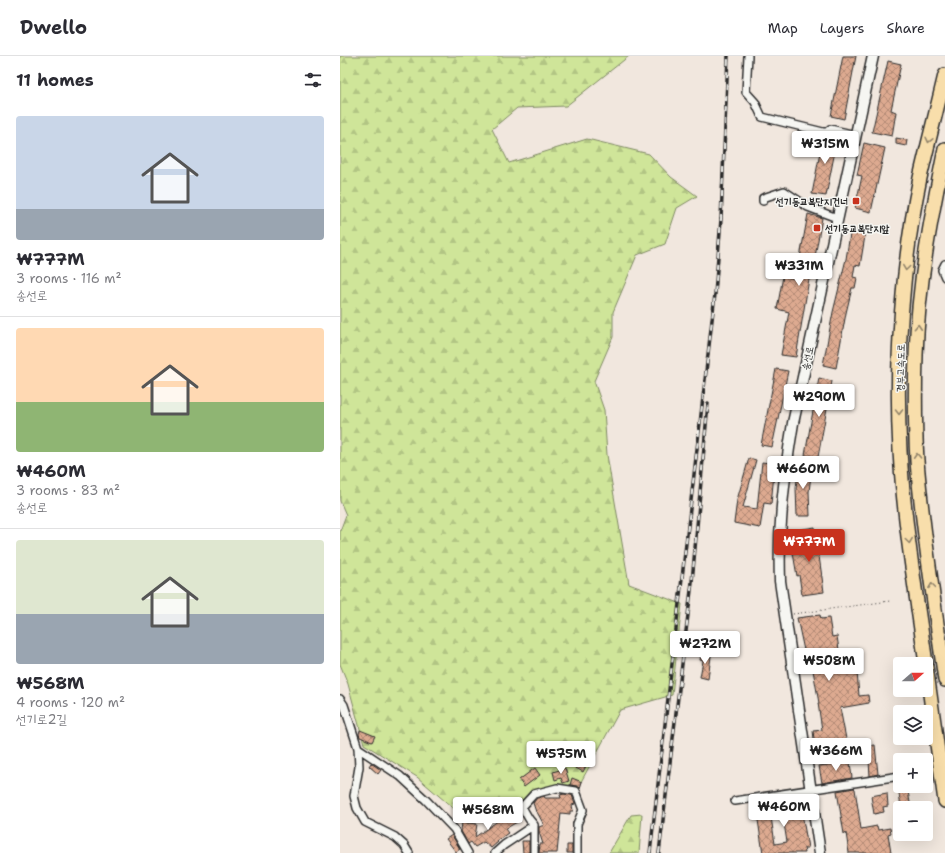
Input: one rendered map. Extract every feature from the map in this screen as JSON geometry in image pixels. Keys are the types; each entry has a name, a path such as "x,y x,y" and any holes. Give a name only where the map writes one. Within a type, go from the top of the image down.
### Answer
{"highway":[{"name":"경부고속도로","path":"925,657 904,507 899,450 900,333 905,276 920,179 945,75"},
{"name":"경부고속도로","path":"945,149 930,223 920,290 916,354 916,400 917,460 925,537 945,680"},
{"name":"경부고속도로","path":"930,697 945,801"}],"main road":[{"name":"송선로","path":"820,853 780,581 779,551 783,484 793,423 873,56"}],"street":[{"path":"748,56 746,92 755,102 762,117 822,132 827,132 830,129 856,135"},
{"path":"763,201 763,198 784,191 808,207 837,218"},
{"path":"945,264 942,270 945,277"},
{"path":"340,699 344,705 358,748 359,768 354,796 357,808 364,822 395,837 404,845 409,853"},
{"path":"358,748 400,776 426,800 454,829 468,853"},
{"path":"735,801 893,777"},
{"path":"534,853 534,825 522,806 534,794 557,788 576,791 583,810 578,824 577,853"},
{"path":"495,853 534,825"}],"path":[{"path":"785,615 890,601"}],"green space":[{"path":"340,56 629,56 566,106 517,108 492,129 509,163 587,139 649,154 671,177 697,196 677,208 665,244 637,255 613,312 613,337 594,381 604,410 607,455 629,584 682,604 672,695 620,710 576,791 557,788 509,804 460,814 417,777 364,744 348,684 340,664 340,531 346,515 340,501"},
{"path":"642,814 639,853 609,853 631,815"}],"building":[{"path":"843,56 856,56 844,119 831,116"},
{"path":"888,61 901,64 891,110 896,112 892,136 872,132"},
{"path":"831,135 838,136 826,196 812,194 823,137 829,137"},
{"path":"896,138 907,140 906,146 896,144"},
{"path":"864,143 885,148 871,212 855,208 862,176 857,175"},
{"path":"808,214 822,218 811,279 809,279 796,357 781,355 789,312 777,309 783,276 796,279"},
{"path":"851,228 865,236 860,266 855,265 853,277 857,278 855,288 852,288 846,313 836,368 823,365 833,312 846,259"},
{"path":"776,369 788,371 772,447 761,445"},
{"path":"819,378 832,381 818,457 805,455"},
{"path":"749,458 756,460 743,507 757,509 762,462 775,464 771,504 764,503 760,528 734,523 737,500"},
{"path":"799,464 812,466 809,492 810,516 797,516 796,488"},
{"path":"815,527 824,592 802,595 799,575 797,576 793,553 801,552 797,530"},
{"path":"820,615 821,619 829,618 832,637 837,636 839,650 831,651 833,662 845,660 847,673 857,672 859,696 868,695 869,703 840,708 847,744 828,747 829,752 816,754 813,731 822,730 819,703 810,654 805,655 797,618"},
{"path":"702,652 708,653 708,656 711,656 708,679 700,677 703,661 700,660"},
{"path":"360,730 375,736 372,742 360,737"},
{"path":"875,745 878,774 870,776 868,746"},
{"path":"578,761 586,766 583,772 574,767"},
{"path":"850,762 852,778 822,783 819,766"},
{"path":"371,763 381,770 378,774 369,766"},
{"path":"535,768 540,775 524,787 519,780"},
{"path":"565,768 569,781 563,783 561,778 555,780 553,772"},
{"path":"572,778 582,782 580,788 570,785"},
{"path":"854,788 861,829 877,826 878,830 890,828 891,833 888,834 891,853 849,853 846,833 844,834 837,791"},
{"path":"887,793 888,806 883,807 884,812 874,814 871,796"},
{"path":"899,793 908,793 910,801 900,801"},
{"path":"560,795 572,795 575,804 572,805 573,811 570,811 570,814 561,813 557,853 539,853 540,844 543,844 539,827 544,825 536,812 533,803 537,798 544,796 545,798 561,798"},
{"path":"799,796 808,848 804,848 805,853 763,853 756,807 767,805 768,810 770,810 775,844 787,842 780,799"},
{"path":"510,810 517,822 505,829 508,833 497,841 498,842 491,848 484,842 475,847 471,842 468,844 461,831 462,822 477,824 475,837 502,818 501,815"},
{"path":"452,835 460,849 456,852 446,839"},
{"path":"522,841 529,841 529,853 523,853"},
{"path":"567,845 572,845 572,853 567,853"}],"railway":[{"path":"650,853 715,294 721,219 728,56"},
{"path":"659,853 692,582 708,403"}],"place":[{"name":"선기동교복단지건너","path":"856,201"},
{"name":"선기동교복단지앞","path":"817,228"}]}
